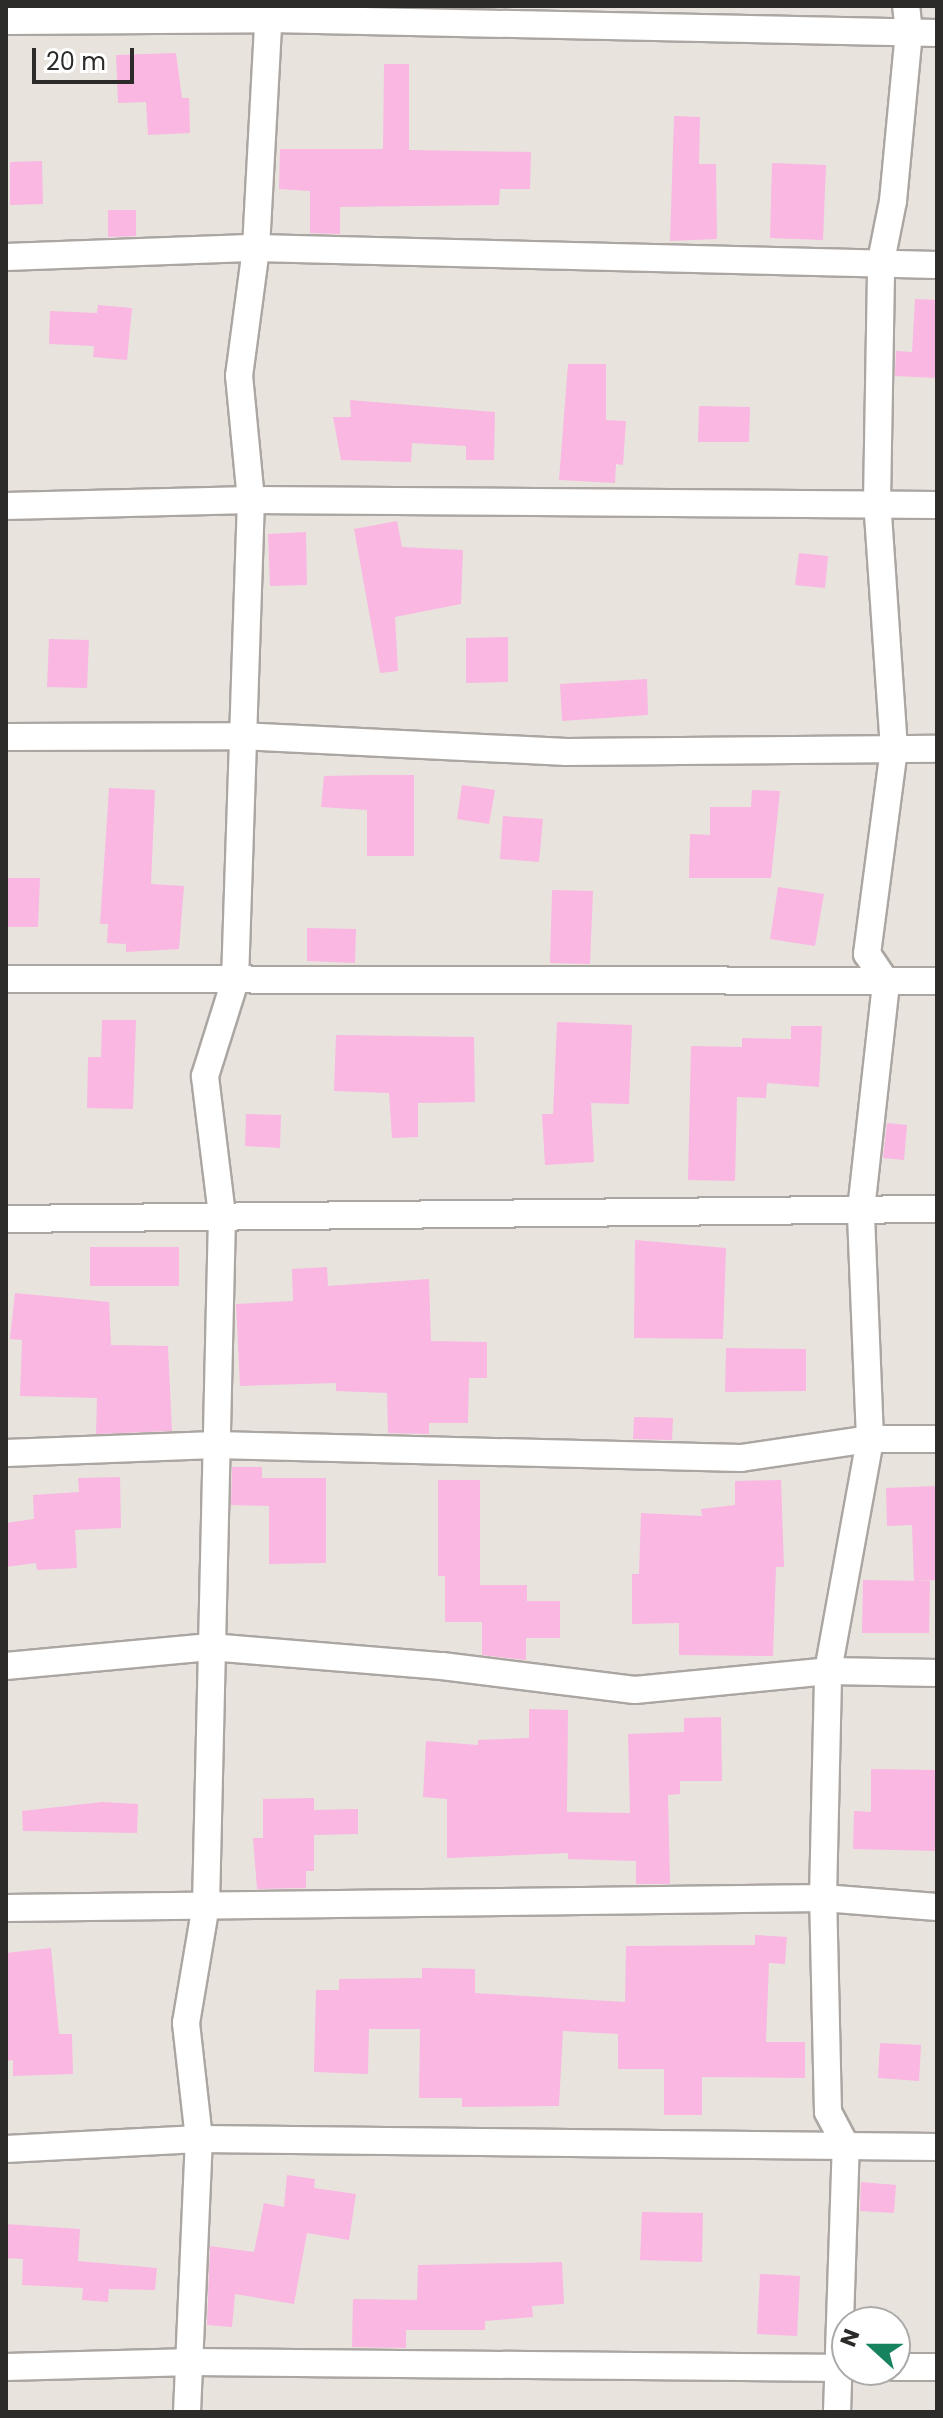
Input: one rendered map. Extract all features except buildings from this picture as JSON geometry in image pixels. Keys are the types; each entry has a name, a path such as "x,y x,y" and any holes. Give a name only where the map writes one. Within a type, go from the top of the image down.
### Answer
{"street":[{"path":"844,2306 846,2146 828,2112 823,1898 828,1671 870,1439 861,1210 886,982 867,954 894,749 877,502 881,261 893,201 909,33 906,6"},
{"path":"187,2412 193,2362 199,2139 186,2023 206,1905 222,1215 205,1076 235,981 240,736 251,500 239,376 256,248 270,12"},
{"path":"6,21 270,12 937,33"},
{"path":"6,257 256,248 881,261 937,265"},
{"path":"6,506 251,500 877,502 937,505"},
{"path":"6,737 240,736 567,752 937,749"},
{"path":"6,979 937,981"},
{"path":"6,1219 937,1209"},
{"path":"6,1453 215,1445 741,1458 870,1439 937,1439"},
{"path":"6,1666 210,1647 442,1666 635,1690 828,1671 937,1673"},
{"path":"6,1908 823,1898 937,1907"},
{"path":"6,2149 199,2139 937,2147"},
{"path":"6,2367 193,2362 831,2368"},
{"path":"911,2367 937,2367"},
{"path":"837,2412 841,2386"}]}
